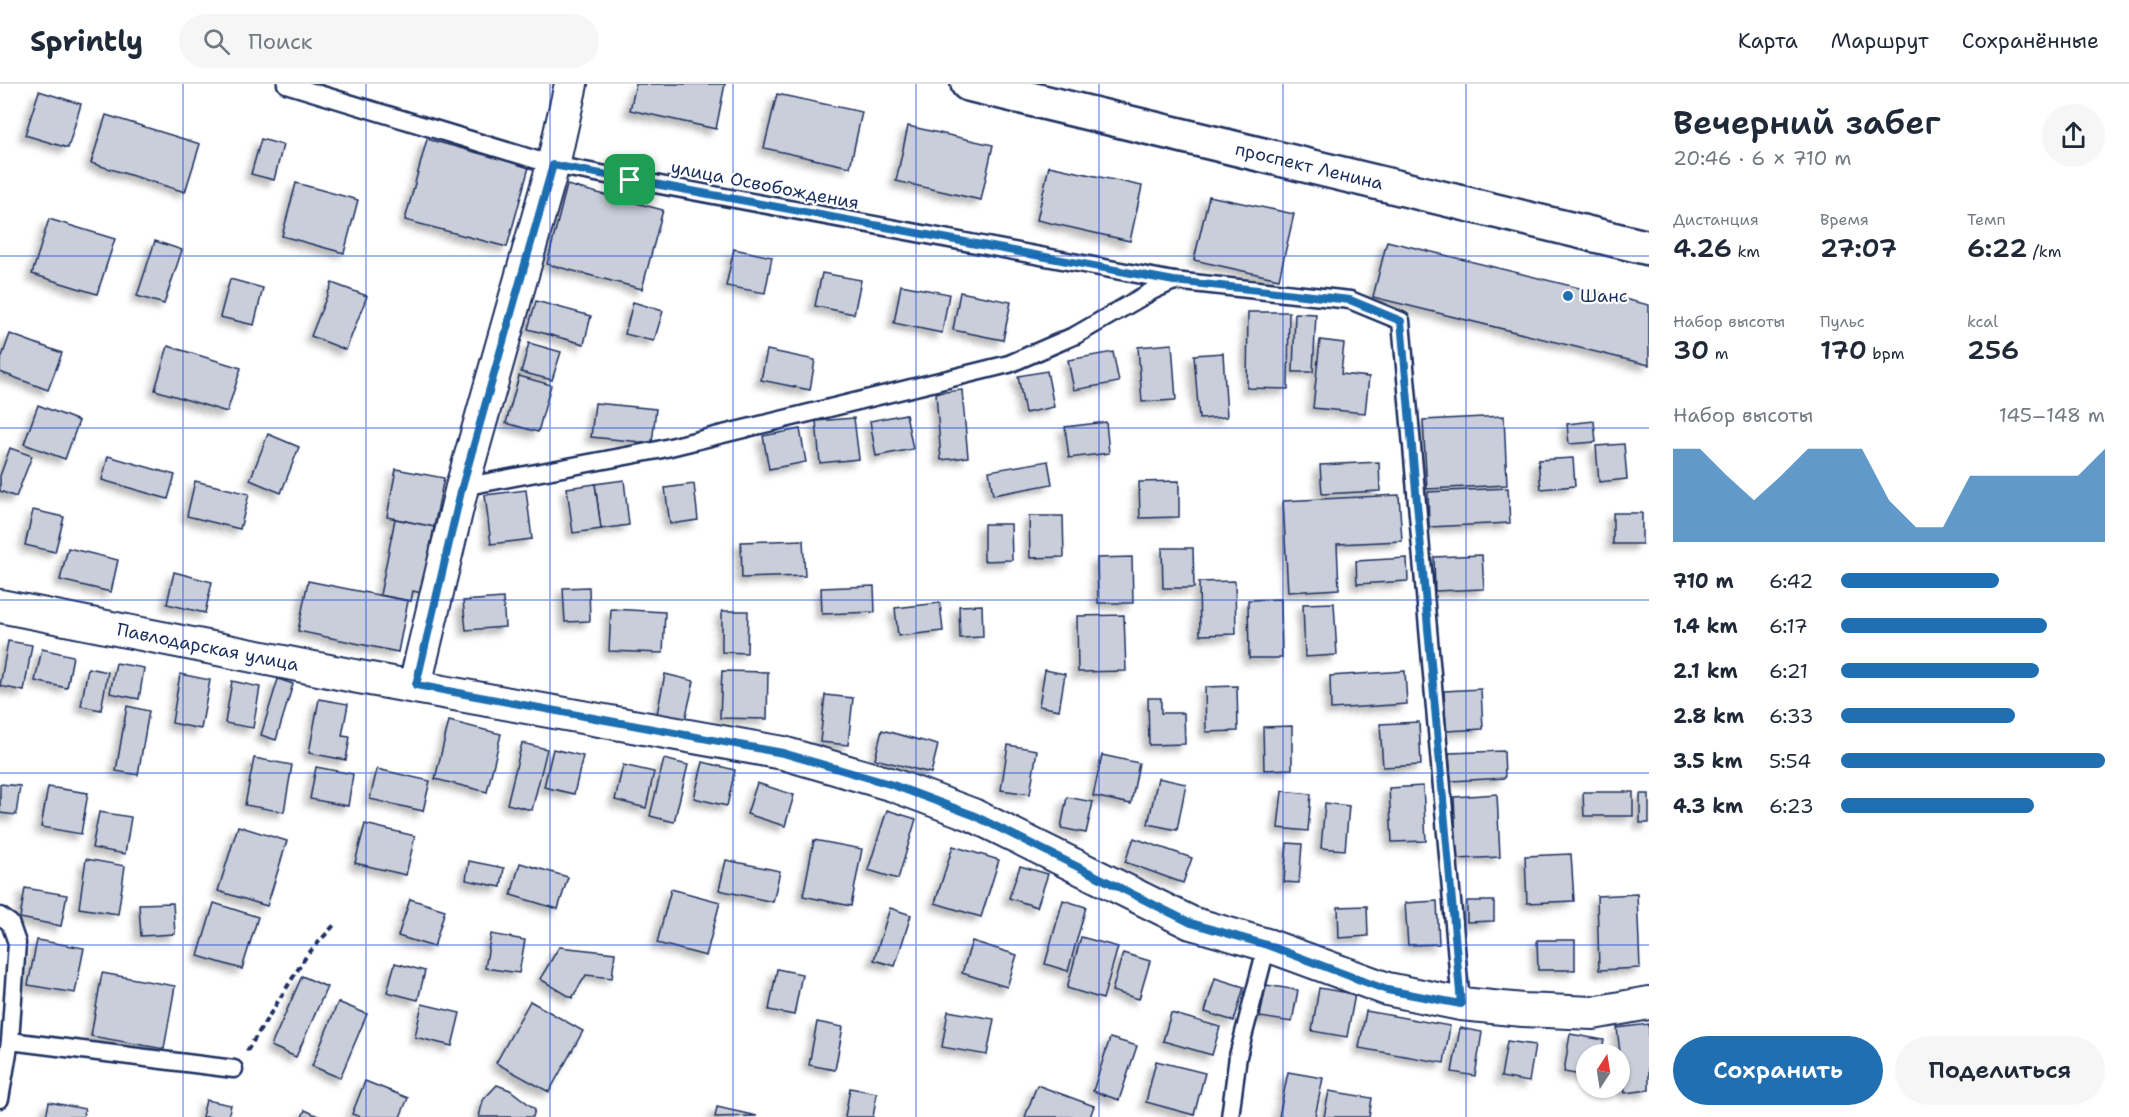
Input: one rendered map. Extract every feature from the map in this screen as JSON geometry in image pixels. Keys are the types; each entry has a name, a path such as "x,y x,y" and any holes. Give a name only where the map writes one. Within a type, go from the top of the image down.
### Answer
{"main road":[{"name":"проспект Ленина","path":"968,84 1649,248"}],"street":[{"path":"416,685 462,487 553,165 571,84"},
{"name":"Павлодарская улица","path":"0,606 359,676 783,753 893,785 973,815 1191,923 1267,945 1387,990 1461,1004 1593,1013 1649,1003"}],"lane":[{"name":"улица Освобождения","path":"286,84 553,165 1174,281 1350,300 1401,321 1461,1004"},
{"path":"462,487 658,450 1009,364 1076,334 1174,281"},
{"path":"0,916 10,923 17,943 10,1041 0,1099"},
{"path":"1230,1117 1238,1056 1267,945"},
{"path":"10,1041 234,1069"}],"path":[{"path":"234,1069 307,955 336,923"}],"building":[{"path":"636,84 725,84 716,129 630,110"},
{"path":"39,91 81,104 68,148 25,135"},
{"path":"777,94 862,112 850,167 764,148"},
{"path":"106,115 200,144 185,192 91,163"},
{"path":"908,126 993,145 981,200 896,181"},
{"path":"261,139 283,145 274,180 251,174"},
{"path":"427,139 529,167 507,247 405,220"},
{"path":"1049,166 1142,186 1130,241 1037,220"},
{"path":"296,183 358,200 344,253 282,236"},
{"path":"567,185 663,210 642,289 547,264"},
{"path":"1209,196 1294,214 1279,279 1194,260"},
{"path":"49,219 115,239 97,294 32,274"},
{"path":"155,241 182,250 164,304 137,296"},
{"path":"1387,241 1649,305 1649,365 1373,297"},
{"path":"734,249 772,257 765,293 726,286"},
{"path":"822,273 861,280 854,314 815,306"},
{"path":"230,279 263,288 254,325 220,317"},
{"path":"332,283 367,296 346,350 311,336"},
{"path":"901,285 949,294 942,333 894,323"},
{"path":"960,292 1011,302 1003,340 953,330"},
{"path":"536,301 591,316 584,344 528,329"},
{"path":"633,302 663,311 654,341 625,334"},
{"path":"1248,312 1289,312 1288,389 1247,388"},
{"path":"1295,313 1316,314 1313,372 1293,372"},
{"path":"10,334 62,353 48,390 0,372 0,362"},
{"path":"1320,340 1344,343 1341,374 1369,377 1365,413 1313,408"},
{"path":"529,343 561,352 552,380 521,372"},
{"path":"1172,344 1176,400 1142,402 1138,347"},
{"path":"168,346 241,368 227,412 155,390"},
{"path":"767,350 815,360 810,390 761,380"},
{"path":"1113,352 1119,382 1074,390 1068,360"},
{"path":"1223,353 1227,417 1199,419 1194,355"},
{"path":"1047,371 1054,407 1025,413 1018,376"},
{"path":"519,376 551,385 538,432 506,423"},
{"path":"962,390 968,457 941,460 936,393"},
{"path":"595,403 656,409 652,443 591,437"},
{"path":"38,405 79,421 65,459 24,444"},
{"path":"906,414 913,449 876,456 870,421"},
{"path":"1504,416 1507,485 1427,489 1423,420"},
{"path":"854,418 859,459 820,463 816,421"},
{"path":"1594,421 1596,442 1569,444 1567,424"},
{"path":"1106,422 1109,453 1069,458 1065,427"},
{"path":"800,429 806,462 769,469 763,436"},
{"path":"268,434 299,447 281,493 250,480"},
{"path":"1624,444 1627,479 1599,482 1596,446"},
{"path":"10,448 32,456 16,497 0,491 0,476"},
{"path":"108,456 175,475 168,499 102,480"},
{"path":"1573,458 1575,486 1541,489 1538,460"},
{"path":"1048,461 1052,484 993,495 989,471"},
{"path":"1379,462 1380,491 1322,494 1320,465"},
{"path":"396,469 444,478 434,527 387,517"},
{"path":"624,480 629,525 601,529 595,484"},
{"path":"195,481 249,494 240,529 187,516"},
{"path":"1179,481 1179,517 1140,518 1139,482"},
{"path":"595,484 601,529 573,533 567,488"},
{"path":"694,484 698,520 670,524 665,488"},
{"path":"1508,488 1510,523 1429,527 1428,492"},
{"path":"526,490 532,539 491,544 485,495"},
{"path":"1399,495 1402,541 1337,544 1339,589 1288,592 1283,501"},
{"path":"33,510 64,517 55,552 25,545"},
{"path":"1613,513 1642,513 1642,544 1613,544"},
{"path":"1029,516 1063,516 1064,557 1030,558"},
{"path":"395,519 434,527 421,593 413,591 411,601 380,595"},
{"path":"984,524 1011,524 1012,560 984,561"},
{"path":"803,540 805,576 742,578 741,542"},
{"path":"68,548 118,560 111,592 60,580"},
{"path":"1162,548 1193,548 1194,588 1163,588"},
{"path":"1482,555 1484,589 1435,591 1434,557"},
{"path":"1132,557 1133,603 1098,603 1097,558"},
{"path":"1407,558 1408,581 1357,584 1356,561"},
{"path":"174,572 212,582 205,613 167,604"},
{"path":"308,581 408,601 398,652 298,631"},
{"path":"1235,581 1236,634 1200,635 1199,582"},
{"path":"874,586 875,612 822,614 821,588"},
{"path":"589,587 590,621 565,622 563,588"},
{"path":"503,598 505,627 466,630 463,601"},
{"path":"1281,599 1282,658 1249,658 1248,600"},
{"path":"940,603 943,631 898,636 895,608"},
{"path":"1334,603 1337,655 1305,657 1303,604"},
{"path":"982,605 983,637 960,638 959,606"},
{"path":"611,609 665,612 663,653 609,651"},
{"path":"722,611 748,611 747,653 722,652"},
{"path":"1124,615 1126,671 1078,672 1077,616"},
{"path":"8,641 32,645 24,691 0,686"},
{"path":"42,649 73,656 67,688 35,681"},
{"path":"116,663 144,668 139,699 110,693"},
{"path":"88,668 108,672 101,710 81,706"},
{"path":"1045,670 1065,674 1059,710 1039,706"},
{"path":"722,671 768,672 767,719 720,718"},
{"path":"1405,671 1407,704 1331,709 1330,676"},
{"path":"180,674 210,680 201,729 172,723"},
{"path":"665,674 694,681 685,720 657,714"},
{"path":"278,679 293,684 276,740 261,735"},
{"path":"232,681 260,687 253,728 225,723"},
{"path":"1237,686 1238,731 1206,732 1205,687"},
{"path":"1481,689 1483,729 1446,731 1444,691"},
{"path":"825,695 853,698 848,745 820,742"},
{"path":"1148,698 1161,698 1161,713 1184,713 1185,744 1149,745"},
{"path":"319,699 348,704 342,736 350,737 346,760 309,753"},
{"path":"127,706 149,711 138,775 116,771"},
{"path":"449,721 501,734 487,792 435,779"},
{"path":"1419,722 1421,765 1383,767 1380,724"},
{"path":"1292,726 1292,769 1264,770 1263,727"},
{"path":"882,730 938,745 931,773 875,759"},
{"path":"522,743 547,749 532,810 507,804"},
{"path":"1008,745 1037,750 1030,794 1001,790"},
{"path":"553,749 583,756 574,794 544,787"},
{"path":"1504,751 1505,778 1451,781 1449,753"},
{"path":"1102,755 1139,763 1131,804 1093,796"},
{"path":"254,758 292,765 284,812 245,805"},
{"path":"664,759 688,765 674,822 650,816"},
{"path":"703,762 735,770 727,806 694,798"},
{"path":"623,765 654,772 646,808 615,800"},
{"path":"316,767 353,774 348,806 310,799"},
{"path":"377,769 430,781 423,811 370,799"},
{"path":"1158,778 1186,784 1177,830 1148,824"},
{"path":"757,783 794,795 785,826 747,814"},
{"path":"0,784 20,786 16,815 0,813"},
{"path":"1423,786 1426,841 1392,842 1389,788"},
{"path":"48,787 88,793 81,834 41,827"},
{"path":"1282,791 1311,794 1308,831 1278,828"},
{"path":"1583,792 1633,792 1633,816 1584,816"},
{"path":"1497,794 1500,857 1457,859 1454,797"},
{"path":"1640,794 1649,794 1649,823 1640,823"},
{"path":"1067,797 1093,802 1086,833 1061,828"},
{"path":"1325,803 1349,806 1345,850 1321,848"},
{"path":"887,810 916,819 898,879 868,870"},
{"path":"99,812 131,817 125,854 92,848"},
{"path":"365,824 415,836 406,875 355,863"},
{"path":"238,826 287,841 267,906 218,891"},
{"path":"1134,838 1192,858 1183,883 1125,862"},
{"path":"814,840 862,849 851,906 803,896"},
{"path":"1287,843 1302,844 1299,883 1284,882"},
{"path":"953,846 999,860 981,917 935,903"},
{"path":"1571,854 1574,901 1527,903 1525,856"},
{"path":"86,859 125,866 118,914 79,908"},
{"path":"726,860 780,871 773,902 719,890"},
{"path":"469,861 504,868 501,887 466,880"},
{"path":"520,863 568,877 558,909 511,895"},
{"path":"1020,866 1048,874 1037,907 1009,898"},
{"path":"25,888 67,895 61,926 20,918"},
{"path":"671,889 720,902 706,956 657,943"},
{"path":"1637,894 1640,968 1599,970 1597,896"},
{"path":"410,899 445,910 434,947 398,936"},
{"path":"1063,900 1086,907 1068,971 1045,964"},
{"path":"1437,901 1439,944 1408,945 1405,903"},
{"path":"1467,901 1494,901 1494,921 1467,922"},
{"path":"173,903 175,934 141,936 139,904"},
{"path":"214,903 258,917 242,969 198,956"},
{"path":"1367,906 1368,936 1339,938 1338,907"},
{"path":"890,908 911,915 895,966 874,960"},
{"path":"491,934 525,940 519,973 485,968"},
{"path":"1081,937 1118,947 1103,999 1067,988"},
{"path":"37,940 84,948 75,993 28,985"},
{"path":"1537,940 1575,940 1575,970 1538,970"},
{"path":"972,941 1017,955 1007,987 962,973"},
{"path":"559,947 615,953 612,978 586,975 572,998 540,979"},
{"path":"1123,953 1150,961 1139,999 1112,991"},
{"path":"395,963 425,971 418,1000 387,992"},
{"path":"777,969 802,974 794,1015 769,1010"},
{"path":"102,973 175,986 164,1049 91,1036"},
{"path":"302,976 327,987 296,1057 271,1046"},
{"path":"1215,978 1244,987 1234,1021 1205,1012"},
{"path":"1266,985 1298,990 1292,1022 1260,1017"},
{"path":"1319,988 1355,994 1347,1037 1312,1031"},
{"path":"530,1001 583,1031 549,1092 496,1063"},
{"path":"338,1002 367,1014 340,1078 312,1066"},
{"path":"422,1004 460,1013 452,1046 415,1037"},
{"path":"948,1011 994,1019 987,1055 942,1047"},
{"path":"1366,1011 1450,1026 1444,1063 1359,1048"},
{"path":"1171,1013 1220,1027 1212,1055 1163,1041"},
{"path":"817,1022 843,1027 835,1070 809,1065"},
{"path":"1649,1024 1649,1090 1630,1092 1630,1044 1619,1044 1617,1028"},
{"path":"1460,1028 1482,1032 1475,1076 1452,1072"},
{"path":"1570,1034 1604,1040 1603,1044 1576,1044 1576,1074 1564,1072"},
{"path":"1110,1038 1137,1046 1119,1100 1093,1091"},
{"path":"1507,1041 1535,1045 1529,1082 1501,1077"},
{"path":"1156,1061 1205,1073 1194,1115 1146,1102"},
{"path":"1288,1072 1323,1078 1315,1117 1279,1117"},
{"path":"365,1081 408,1098 400,1117 361,1117 352,1114"},
{"path":"497,1085 510,1090 535,1109 533,1117 479,1117 483,1100"},
{"path":"1037,1085 1094,1106 1090,1117 1025,1117"},
{"path":"850,1088 877,1093 873,1117 845,1117"},
{"path":"1329,1091 1372,1098 1369,1117 1324,1117"},
{"path":"206,1100 231,1105 228,1117 202,1117"},
{"path":"49,1102 85,1109 83,1117 46,1117"},
{"path":"717,1107 757,1116 715,1117"},
{"path":"305,1110 320,1117 302,1117"}],"place":[{"name":"Шанс","path":"1568,296"}],"route":[{"path":"553,165 630,180 1174,281 1350,300 1401,321 1461,1004 1387,990 1267,945 1191,923 973,815 893,785 783,753 416,685 462,487 553,165"}]}
